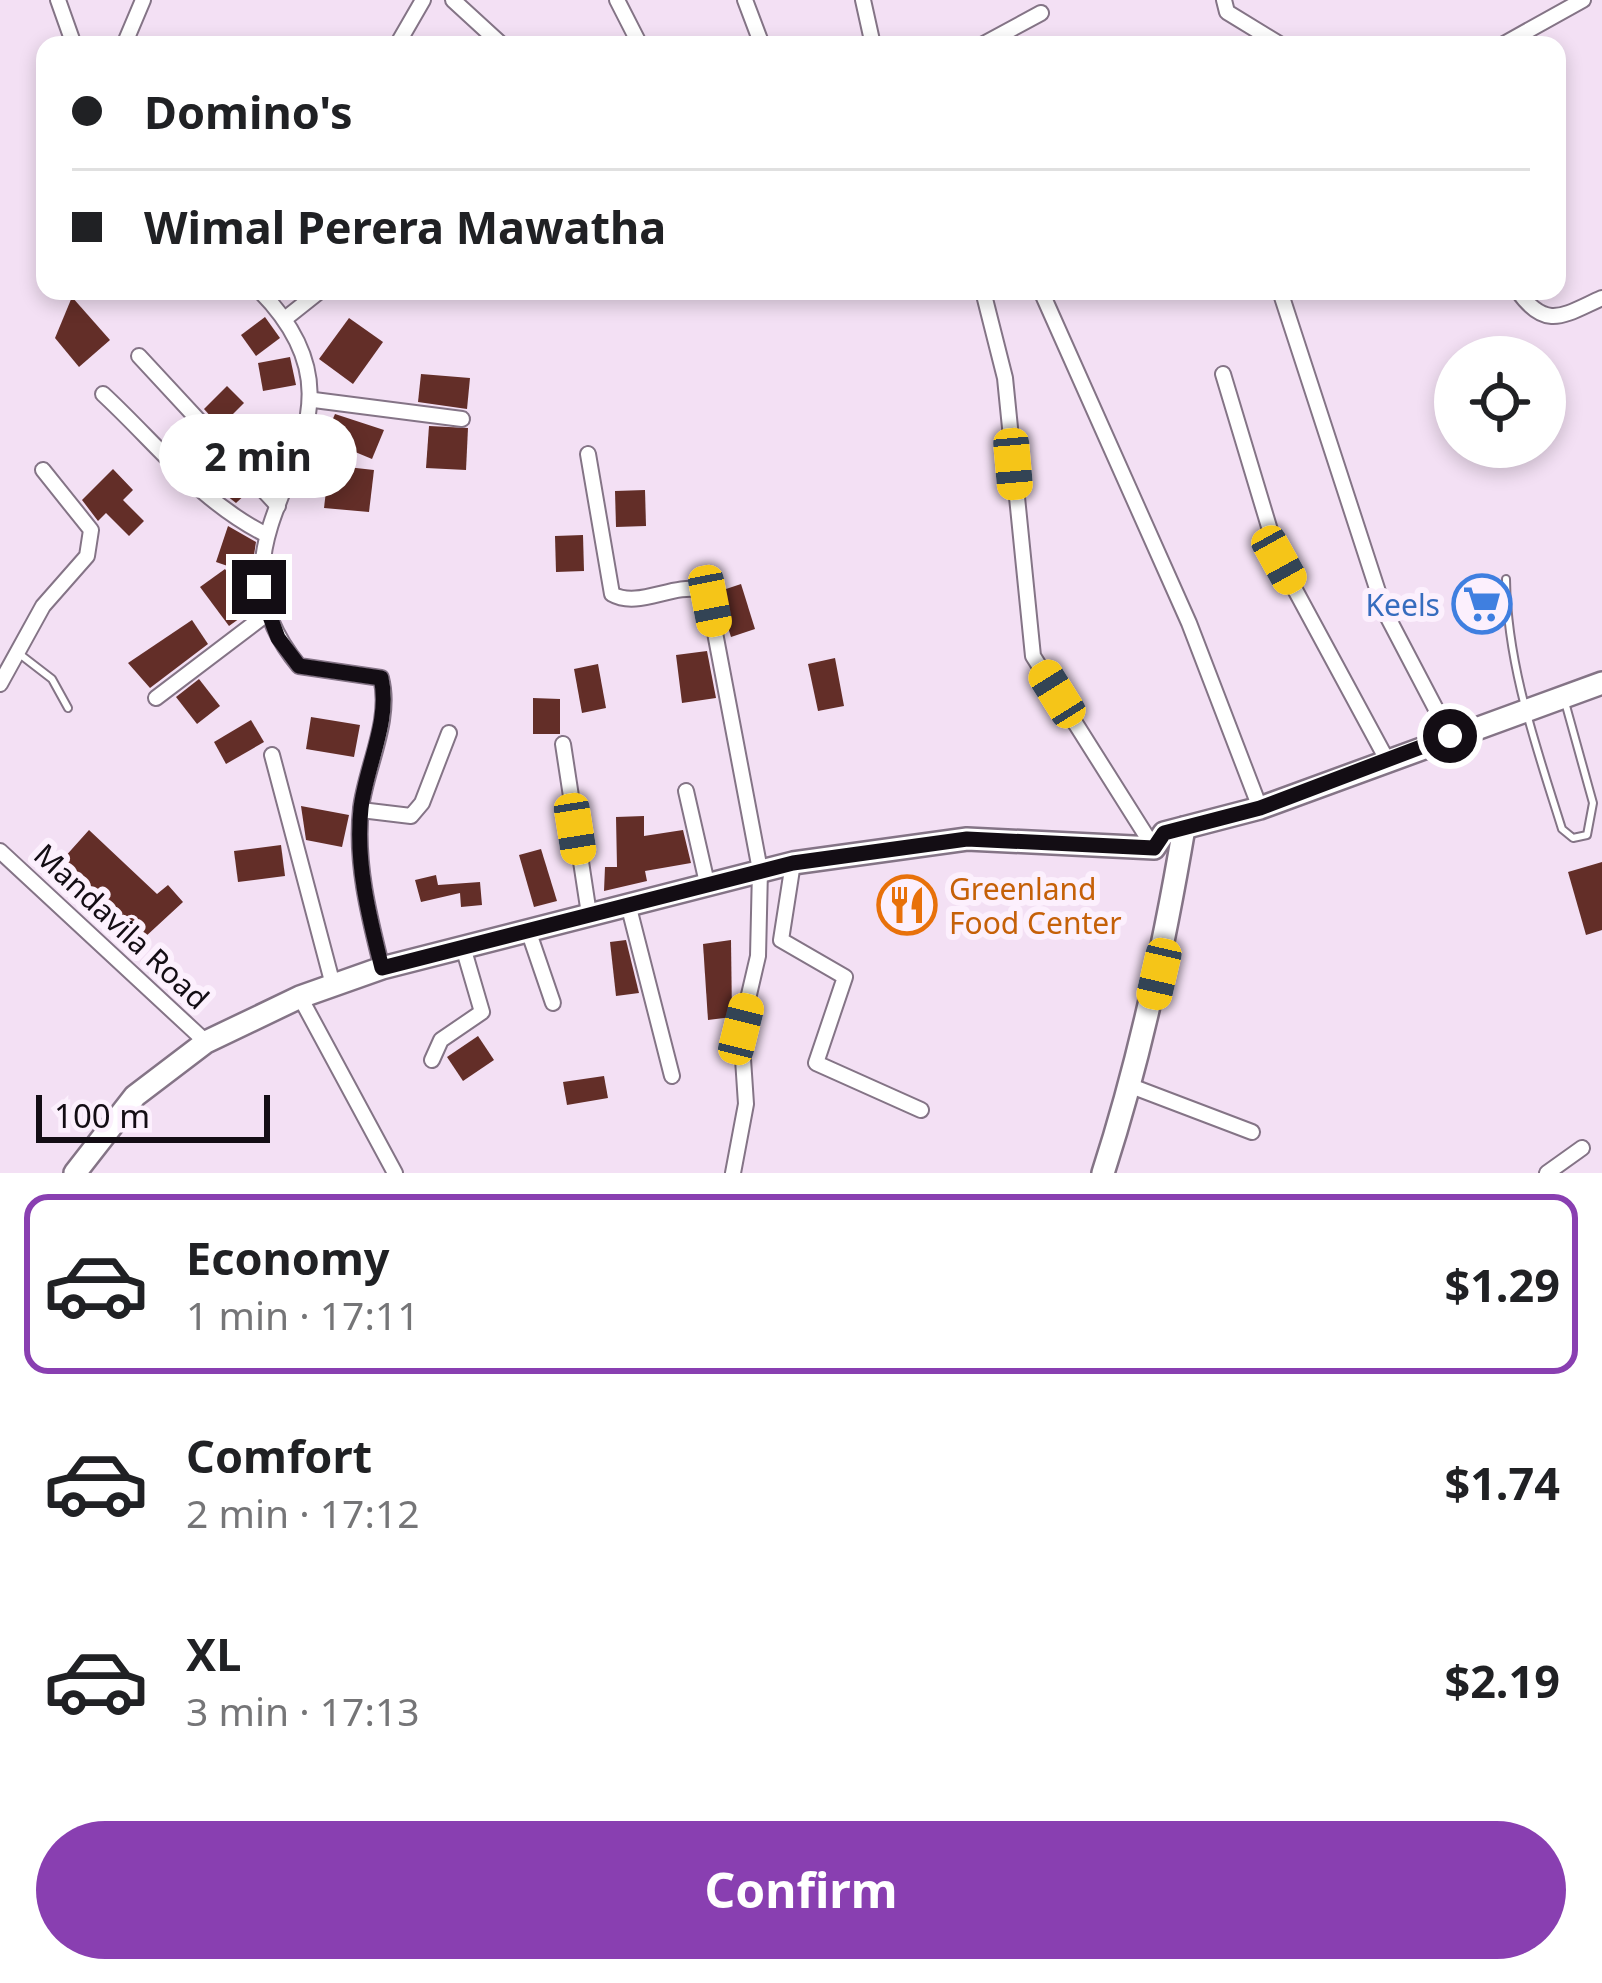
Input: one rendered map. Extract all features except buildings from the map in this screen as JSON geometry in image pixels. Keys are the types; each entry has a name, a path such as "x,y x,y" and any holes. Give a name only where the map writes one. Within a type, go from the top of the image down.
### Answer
{"main road":[{"path":"75,1173 135,1096 206,1042 300,997 382,968 793,863 967,839 1154,848 1164,833 1260,808 1602,682"},
{"path":"1103,1173 1131,1086 1168,937 1184,828"}],"street":[{"path":"58,0 71,36"},
{"path":"128,36 143,0"},
{"path":"402,36 423,0"},
{"path":"453,0 492,36"},
{"path":"617,0 635,36"},
{"path":"745,0 759,36"},
{"path":"863,0 871,36"},
{"path":"1224,0 1227,12 1266,36"},
{"path":"1518,36 1582,0"},
{"path":"999,36 1041,13"},
{"path":"1525,300 1533,312 1549,318 1602,298"},
{"path":"269,300 286,318 308,368 314,400 259,569 268,613 299,666 381,678 384,703 361,810 364,896 382,968"},
{"path":"286,318 309,300"},
{"path":"985,300 1005,378 1033,656 1154,848"},
{"path":"1046,300 1189,623 1260,808"},
{"path":"1283,300 1384,610 1450,736"},
{"path":"139,356 278,506"},
{"path":"1223,374 1279,560 1386,758"},
{"path":"103,394 200,493 225,514 267,535"},
{"path":"314,400 461,419"},
{"path":"588,454 612,593 625,600 697,588 710,601 760,870 758,956 741,1029 746,1104 733,1173"},
{"path":"0,684 14,650 87,556 91,530 43,470"},
{"path":"156,698 268,613"},
{"path":"361,810 411,817 422,803 448,733"},
{"path":"562,744 589,914"},
{"path":"272,755 333,985"},
{"path":"686,791 707,883"},
{"name":"Mandavila Road","path":"0,851 206,1042"},
{"path":"793,863 782,940 845,976 816,1063 920,1110"},
{"path":"628,904 672,1076"},
{"path":"528,930 554,1003"},
{"path":"432,1060 441,1040 482,1012 463,947"},
{"path":"300,997 395,1173"},
{"path":"1131,1086 1252,1132"},
{"path":"1547,1173 1582,1148"}],"lane":[{"path":"1506,578 1507,626 1526,712 1562,829 1573,838 1588,835 1592,802 1564,698"},
{"path":"14,650 52,679 68,708"}],"place":[{"name":"Keels","path":"1482,604"},
{"name":"Greenland Food Center","path":"907,905"}],"route":[{"path":"259,587 278,638 299,666 308,671 374,673 381,678 384,703 361,810 364,896 382,968 793,863 967,839 1154,848 1164,833 1260,808 1450,736"}]}
